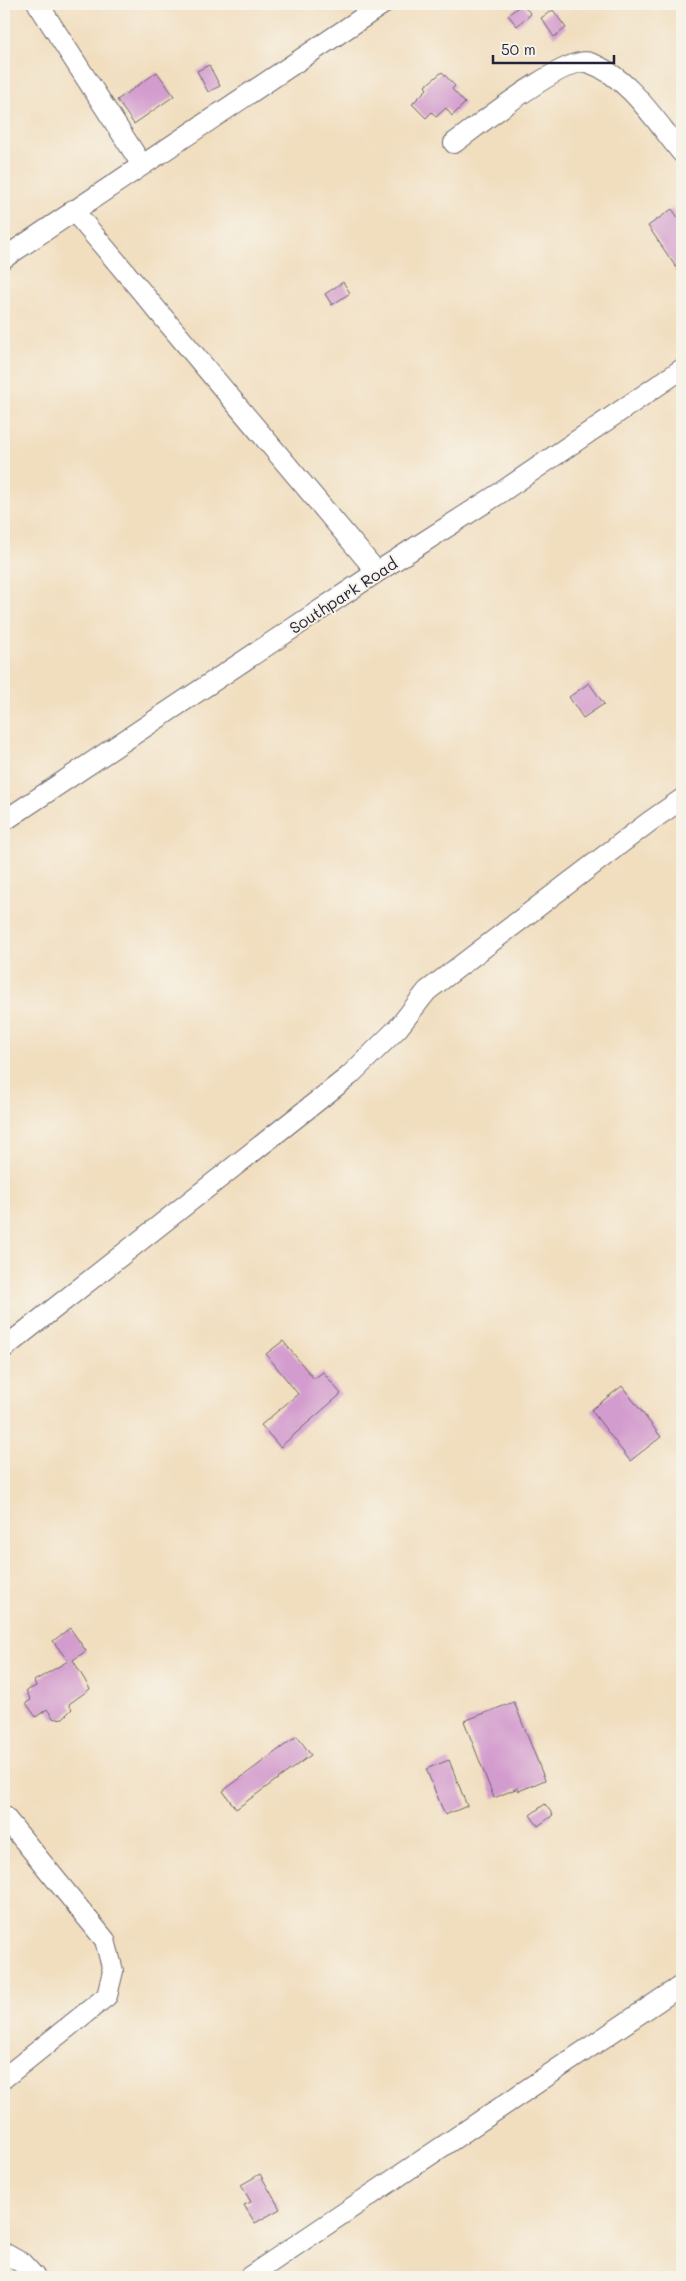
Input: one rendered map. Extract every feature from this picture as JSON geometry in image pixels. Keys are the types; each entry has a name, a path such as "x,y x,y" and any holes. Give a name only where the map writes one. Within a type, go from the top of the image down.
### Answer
{"street":[{"path":"38,4 142,165"},
{"path":"4,258 383,4"},
{"path":"454,143 546,77 570,65 588,62 614,75 630,91 682,153"},
{"path":"73,210 377,572"},
{"name":"Southpark Road","path":"4,821 377,572 500,493 682,369"},
{"path":"7,1339 349,1076 398,1028 427,991 682,799"},
{"path":"4,1816 105,1940 112,1971 107,1996 4,2078"},
{"path":"249,2277 682,1985"},
{"path":"4,2253 22,2263 36,2277"}],"building":[{"path":"522,4 531,14 517,26 508,15"},
{"path":"553,10 566,28 554,37 541,18"},
{"path":"209,65 220,86 208,92 197,71"},
{"path":"157,72 174,96 134,124 117,100"},
{"path":"442,72 455,86 452,89 465,103 452,116 446,108 436,117 432,112 426,118 412,104 427,89 425,86"},
{"path":"672,209 682,223 682,276 648,226"},
{"path":"343,282 350,293 332,305 325,294"},
{"path":"589,683 604,704 583,718 569,697"},
{"path":"283,1341 314,1379 323,1372 341,1394 280,1447 261,1425 298,1394 266,1354"},
{"path":"622,1386 661,1437 630,1461 591,1410"},
{"path":"70,1628 86,1651 73,1660 90,1689 69,1704 72,1709 63,1718 54,1719 47,1709 36,1717 26,1703 31,1700 26,1691 36,1686 34,1681 68,1661 53,1641"},
{"path":"514,1702 545,1780 519,1791 518,1788 494,1798 464,1721"},
{"path":"297,1736 311,1755 236,1809 223,1791"},
{"path":"449,1760 467,1806 445,1815 426,1769"},
{"path":"545,1804 553,1815 538,1826 530,1815"},
{"path":"260,2174 280,2209 255,2223 244,2205 251,2202 241,2185"}]}
